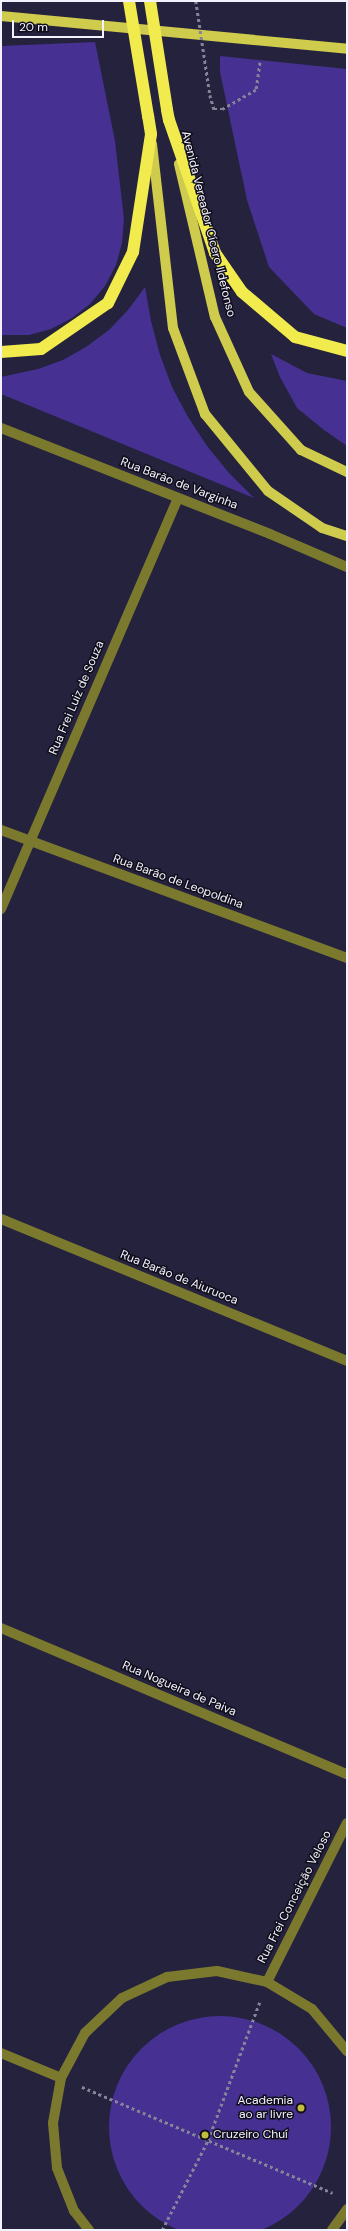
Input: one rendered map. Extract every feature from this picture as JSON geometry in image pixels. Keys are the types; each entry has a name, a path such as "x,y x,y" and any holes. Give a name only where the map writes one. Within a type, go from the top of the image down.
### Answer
{"highway":[{"path":"1,352 40,349 108,303 133,252 151,134 129,1"},
{"path":"150,1 168,115 215,253 242,292 295,337 347,351"}],"main road":[{"path":"1,16 347,49"},
{"name":"Avenida Vereador Cícero Ildefonso","path":"168,115 215,317 249,392 301,450 347,472"},
{"path":"151,134 173,328 205,414 268,491 322,528 347,536"}],"street":[{"name":"Rua Barão de Varginha","path":"1,428 270,534 347,567"},
{"name":"Rua Frei Luiz de Souza","path":"1,909 178,498"},
{"name":"Rua Barão de Leopoldina","path":"1,830 347,958"},
{"name":"Rua Barão de Aiuruoca","path":"1,1219 347,1361"},
{"name":"Rua Nogueira de Paiva","path":"1,1628 347,1774"},
{"name":"Rua Frei Conceição Veloso","path":"267,1982 347,1823"},
{"path":"89,2230 74,2211 57,2168 52,2123 61,2078 85,2033 122,1998 167,1977 218,1971 267,1982 312,2009 347,2051"},
{"path":"1,2053 61,2078"},
{"path":"332,2230 347,2209"}],"path":[{"path":"196,1 210,94 214,109 222,109 256,89 263,41"},
{"path":"162,2230 208,2140 267,1982"},
{"path":"61,2078 340,2196"}],"shaded area":[{"path":"95,42 115,141 124,219 122,243 116,265 105,286 90,304 72,318 51,329 29,335 1,335 1,46"},
{"path":"220,56 347,69 347,328 314,314 269,267 247,200 220,72"},
{"path":"145,287 151,321 160,355 172,387 188,417 207,446 229,473 254,498 1,394 1,377 38,369 63,360 86,347 109,330 128,310"},
{"path":"271,354 307,373 347,381 347,446 297,408 280,377"},
{"path":"209,2016 231,2016 252,2020 263,2024 282,2034 299,2048 313,2065 323,2084 329,2105 331,2127 329,2149 323,2170 313,2189 299,2206 282,2220 252,2234 231,2238 209,2238 188,2234 167,2225 149,2213 134,2198 122,2180 113,2159 109,2138 109,2116 113,2095 122,2074 134,2056 149,2041 167,2029 188,2020"}],"place":[{"name":"Academia ao ar livre","path":"301,2108"},
{"name":"Cruzeiro Chuí","path":"205,2135"}]}
